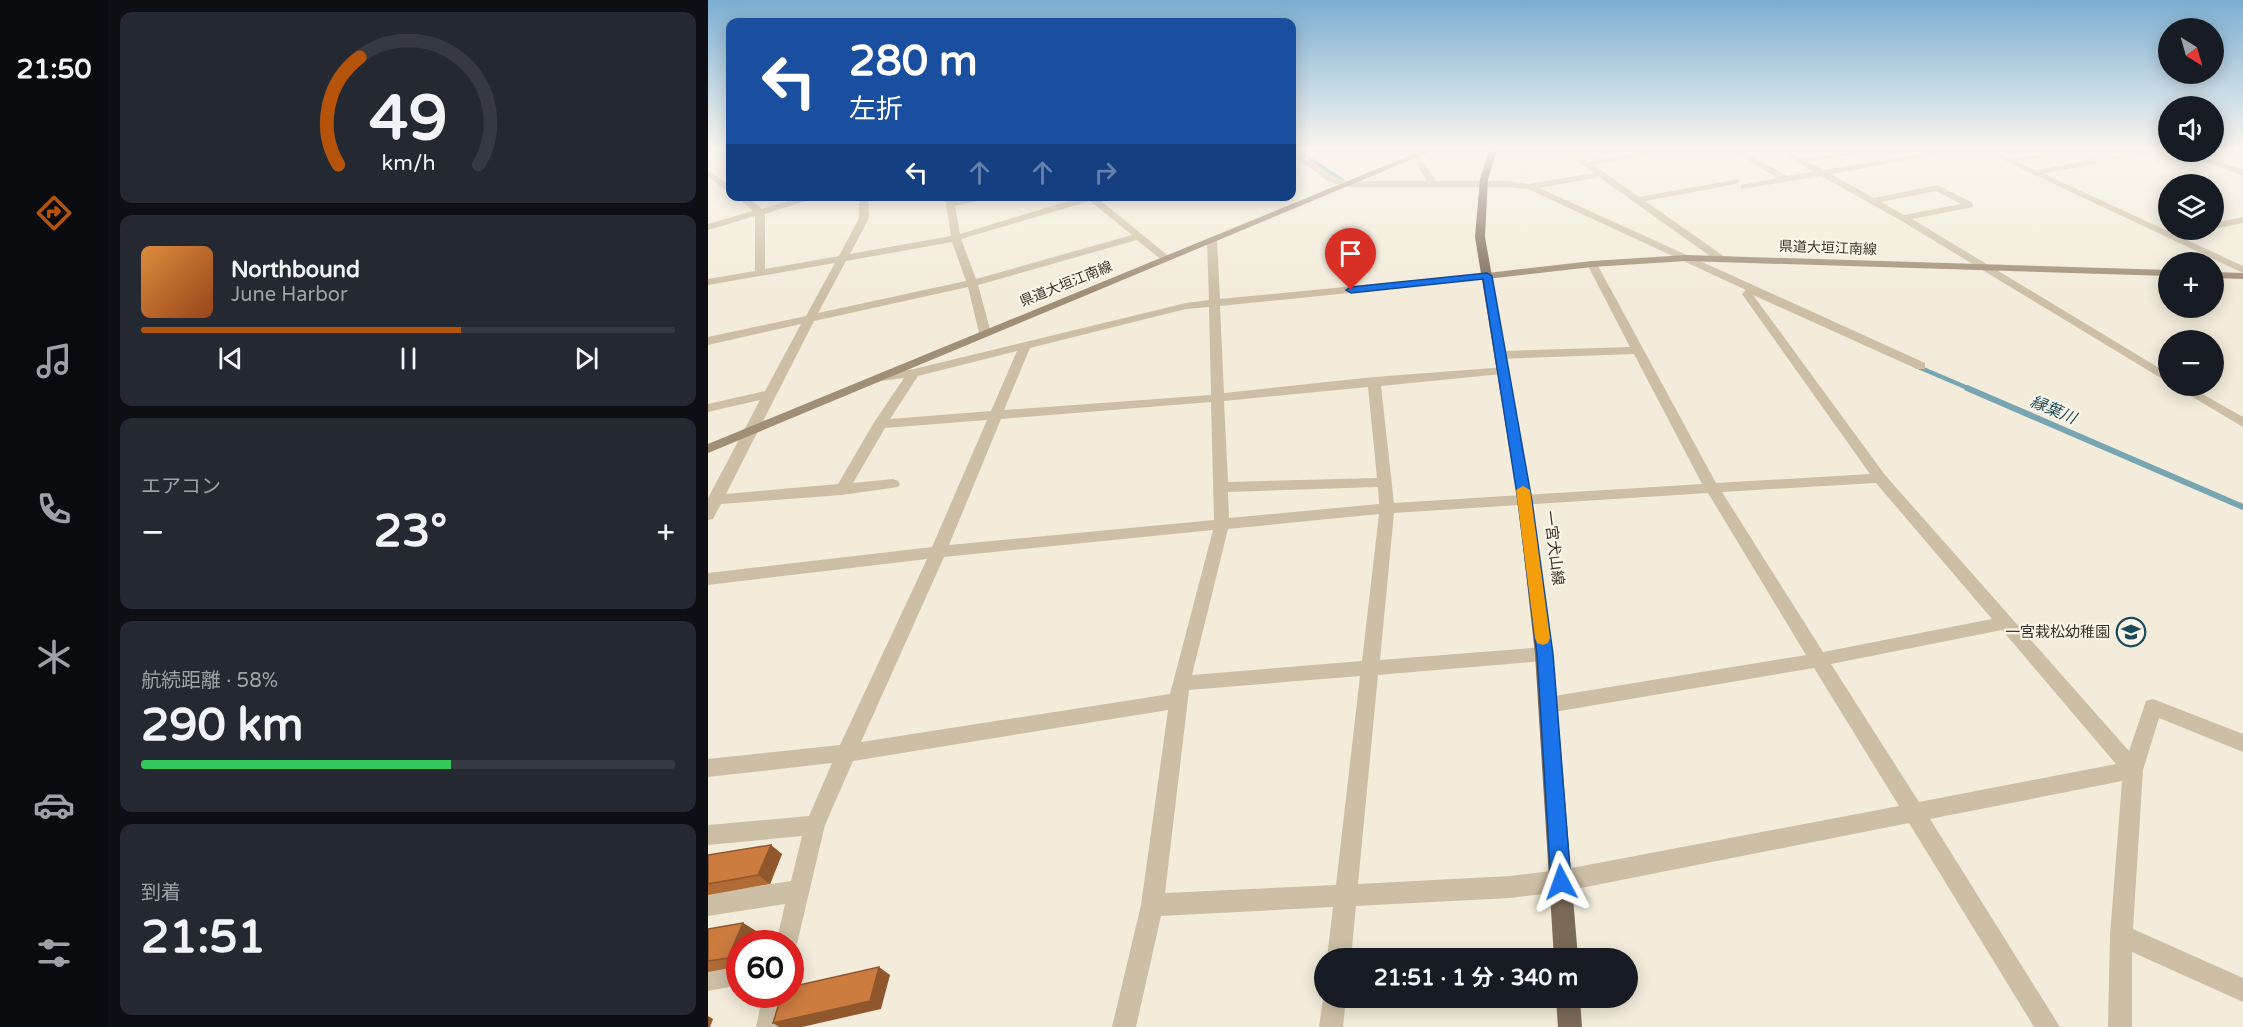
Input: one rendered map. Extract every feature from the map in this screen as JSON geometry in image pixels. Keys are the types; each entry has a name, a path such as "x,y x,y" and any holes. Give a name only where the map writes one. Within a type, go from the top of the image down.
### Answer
{"main road":[{"name":"県道大垣江南線","path":"708,449 1317,196"},
{"name":"一宮犬山線","path":"1482,196 1480,237 1525,501 1545,654 1565,948"},
{"name":"県道大垣江南線","path":"1487,276 1671,258 2158,273"},
{"path":"2224,275 2243,276"},
{"path":"1569,1008 1570,1027"}],"street":[{"path":"1550,196 1686,258 1755,294 1880,477 2133,770"},
{"path":"1632,196 1721,259"},
{"path":"1638,200 1664,196"},
{"path":"1863,196 2158,372"},
{"path":"1872,201 1899,196"},
{"path":"1903,218 1970,205 1951,196"},
{"path":"2085,196 2158,230"},
{"path":"746,201 760,212"},
{"path":"708,227 799,201"},
{"path":"708,515 808,319 864,218 863,201"},
{"path":"950,201 956,238 972,283 985,333"},
{"path":"708,282 956,238 1077,201"},
{"path":"1095,201 1167,259"},
{"path":"760,212 760,272"},
{"path":"2224,224 2243,220"},
{"path":"708,341 972,283 1137,237"},
{"path":"1124,1027 1152,905 1180,692 1222,524 1212,240"},
{"path":"2180,240 2243,270"},
{"path":"1671,258 1921,366"},
{"path":"1592,264 1711,487 2048,1027"},
{"path":"878,379 914,373 1186,306 1487,276"},
{"path":"1840,332 1886,357"},
{"path":"790,930 815,825 938,552 1025,345"},
{"path":"880,424 1217,398 1374,381 1501,362 1636,350"},
{"path":"842,490 880,424 914,373"},
{"path":"1340,948 1372,668 1387,508 1374,381"},
{"path":"708,408 769,394"},
{"path":"2197,396 2243,423"},
{"path":"708,579 938,552 1387,508 1880,477"},
{"path":"1222,487 1385,482"},
{"path":"714,500 893,484"},
{"path":"1548,705 1818,660 2005,622"},
{"path":"708,768 846,753 1180,692 1372,668 1545,654"},
{"path":"2120,1027 2121,935 2133,770 2152,707 2243,742"},
{"path":"1152,905 1510,887 1561,882 2133,770"},
{"path":"708,835 815,825"},
{"path":"708,905 800,891"},
{"path":"2121,935 2243,990"},
{"path":"708,979 726,976"},
{"path":"768,1027 772,1008"},
{"path":"1331,1027 1333,1008"}],"building":[{"path":"771,845 758,875 708,884 708,855"},
{"path":"743,923 740,930 726,930 726,958 708,961 708,929"},
{"path":"879,967 870,1001 773,1023 778,1008 804,1008 804,984"}],"waterway":[{"name":"縁葉川","path":"1916,366 1970,389"},
{"name":"縁葉川","path":"1967,388 2243,507"}],"slow traffic":[{"path":"1523,490 1543,638"}],"place":[{"name":"一宮栽松幼稚園","path":"2131,632"}],"route":[{"path":"1351,290 1487,276 1525,501 1545,654 1561,882"}]}
